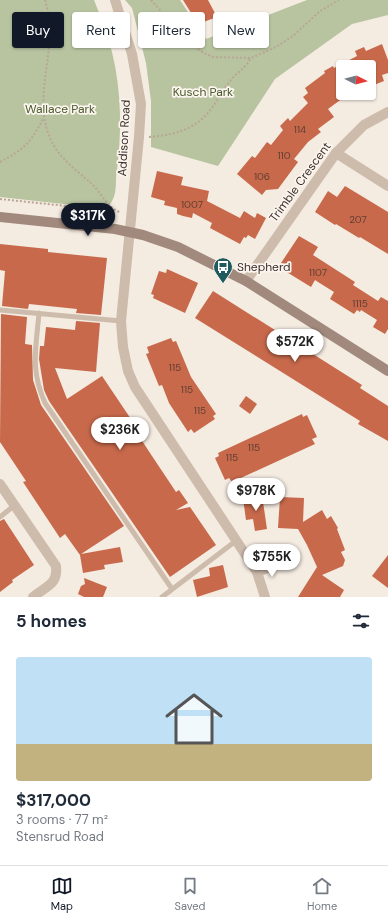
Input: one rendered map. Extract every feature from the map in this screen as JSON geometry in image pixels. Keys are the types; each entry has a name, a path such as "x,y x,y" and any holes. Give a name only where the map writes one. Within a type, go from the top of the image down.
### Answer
{"street":[{"name":"Addison Road","path":"115,0 132,54 138,79 140,104 140,137 120,321 122,347 128,371 144,403 257,572 265,597"},
{"name":"Trimble Crescent","path":"246,281 336,153 364,125 388,112"},
{"path":"336,153 388,186"},
{"path":"0,217 103,227 129,232 178,247 219,266 246,281 388,371"},
{"path":"0,484 56,566 57,574 55,582 33,597"},
{"path":"257,572 278,564"}],"lane":[{"path":"0,310 120,321"},
{"path":"39,313 34,365 37,386 46,403 172,589"},
{"path":"0,517 14,505"},
{"path":"162,597 237,540"}],"path":[{"path":"45,0 51,35 43,94 44,119 56,149 67,162 100,191 114,211"},
{"path":"152,0 193,46 204,53 213,57 251,58 276,47 293,36 320,11 339,0"},
{"path":"155,136 174,134 198,123 212,109 230,80 248,64 251,58"},
{"path":"0,162 24,148 44,119"},
{"path":"0,199 114,211 131,216"}],"green space":[{"name":"Wallace Park","path":"0,0 94,0 99,12 72,12 72,48 111,48 112,52 118,83 120,114 116,189 113,199 111,203 100,208 0,197"},
{"name":"Kusch Park","path":"125,0 180,0 188,12 138,12 138,32 132,8"},
{"name":"Kusch Park","path":"307,0 388,0 388,15 352,24 275,79 218,166 151,147 151,101 146,63 142,48 205,48 205,38 206,39 213,36 213,48 269,48 269,15"}],"building":[{"path":"183,0 208,0 214,12 213,12 213,18 205,21 205,12 190,12"},
{"path":"382,44 388,60 388,73 382,75 384,81 376,84 376,60 349,60 357,56 355,51 364,47 366,51"},
{"path":"333,66 334,68 336,67 336,100 340,100 328,109 334,117 318,129 321,132 308,142 294,159 298,162 278,189 266,190 262,195 237,174 252,156 255,158 267,142 271,145 283,130 280,126 288,118 290,121 308,103 303,97 308,93 305,88 325,73 324,71"},
{"path":"157,171 183,177 181,185 209,191 207,201 240,218 244,211 255,218 257,213 266,218 255,239 248,235 246,238 244,237 240,244 210,228 212,223 193,213 192,218 177,214 177,208 164,205 165,201 151,197"},
{"path":"345,186 388,212 388,254 360,237 359,238 336,224 335,225 315,212 328,191 337,197"},
{"path":"299,236 318,247 313,255 355,282 353,285 378,301 381,297 388,301 388,329 385,334 373,327 377,320 361,310 360,312 357,310 354,314 330,299 334,292 315,280 311,287 285,271 287,267 281,263"},
{"path":"0,244 48,249 48,252 107,258 101,315 76,313 77,309 29,304 28,309 2,306 5,271 0,270"},
{"path":"167,269 198,283 185,313 153,298 154,295 151,294 159,271 166,273"},
{"path":"213,291 362,385 360,388 388,406 388,441 358,424 360,421 195,318"},
{"path":"1,314 27,317 25,344 32,345 33,380 41,405 124,526 81,554 120,547 123,562 104,565 105,569 83,573 80,555 65,534 60,538 23,482 26,481 0,442"},
{"path":"76,321 100,323 96,372 55,368 67,399 102,376 139,431 137,433 176,492 179,490 188,503 176,510 190,507 216,545 170,577 49,401 44,390 39,359 40,346 44,346 46,327 75,330"},
{"path":"171,338 173,342 176,341 191,377 216,414 213,416 215,419 194,433 191,429 188,432 169,403 162,385 159,386 146,354 149,353 147,347"},
{"path":"246,396 257,404 250,414 239,406"},
{"path":"302,414 303,417 307,415 317,437 312,439 315,444 232,482 229,478 225,480 215,458 219,456 218,453"},
{"path":"262,495 267,529 255,531 253,519 246,520 243,498"},
{"path":"280,497 304,498 303,522 322,510 327,519 331,516 338,528 337,529 345,550 341,552 345,560 343,566 322,575 344,590 340,597 298,597 317,567 298,529 278,528"},
{"path":"4,519 34,565 12,580 13,582 0,592 0,521"},
{"path":"388,555 388,588 372,576"},
{"path":"223,565 228,587 197,597 193,580 210,576 209,568"},
{"path":"84,578 107,587 103,597 84,597 78,594 81,586 85,584"}],"place":[{"name":"Shepherd","path":"223,284"}]}
